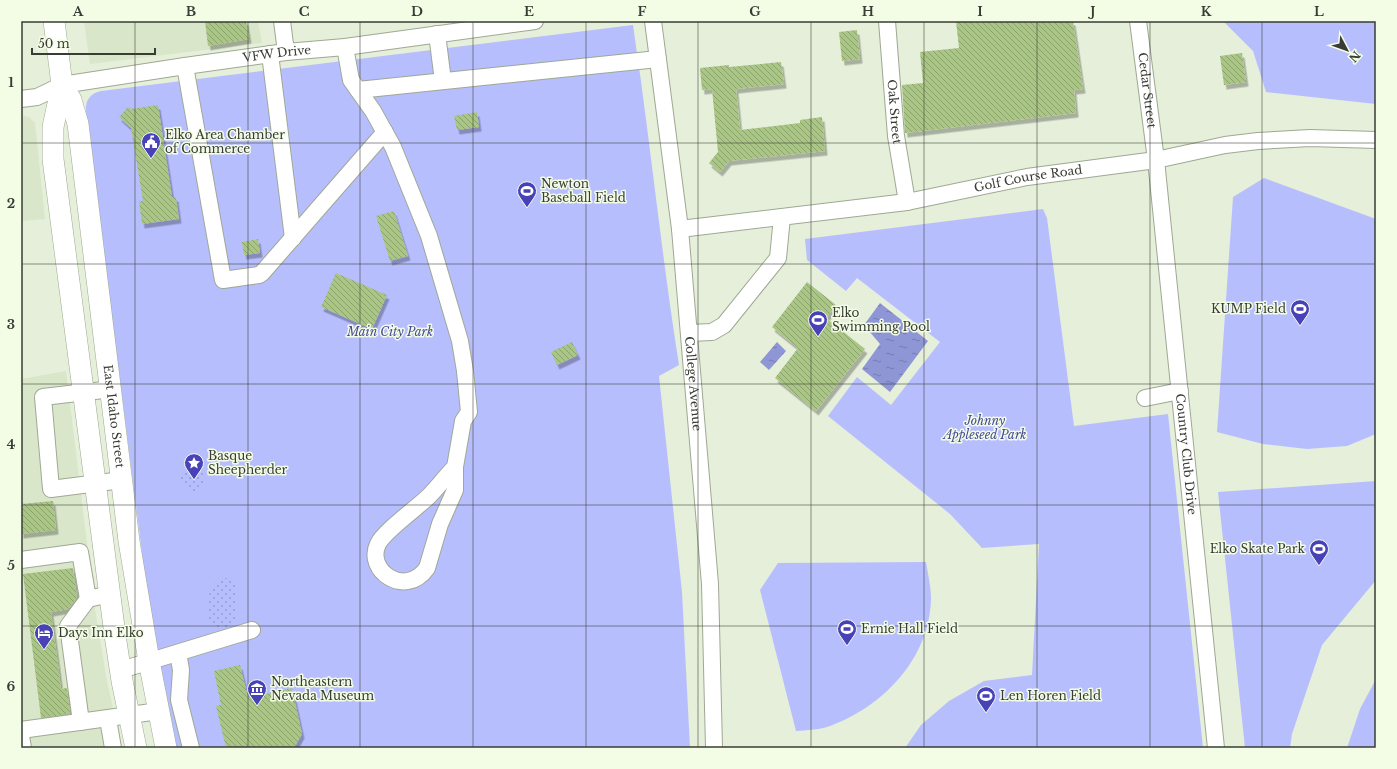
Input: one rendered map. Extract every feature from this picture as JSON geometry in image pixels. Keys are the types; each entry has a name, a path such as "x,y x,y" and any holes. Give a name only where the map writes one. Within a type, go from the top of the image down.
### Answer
{"main road":[{"name":"East Idaho Street","path":"54,21 62,85 53,127 53,159 110,594 121,670 136,748"},
{"name":"East Idaho Street","path":"62,85 71,100 78,124 130,541 149,662 166,748"}],"street":[{"path":"282,21 286,52"},
{"name":"VFW Drive","path":"21,99 37,96 62,85 185,66 286,52 345,47 535,21"},
{"name":"College Avenue","path":"653,21 680,229 689,333 710,584 714,748"},
{"name":"Oak Street","path":"887,21 896,136 907,202"},
{"name":"Cedar Street","path":"1138,21 1156,160"},
{"path":"437,34 443,81"},
{"path":"345,47 350,76 385,132 398,158 429,236 460,341 469,412 463,421 455,467 455,490 440,524 427,568 422,574 407,583 396,581 382,571 377,563 376,553 378,544 386,534 429,496 455,467"},
{"path":"270,54 293,238"},
{"path":"358,90 658,59"},
{"path":"185,66 223,280 258,275 262,273 385,132"},
{"name":"Golf Course Road","path":"680,229 907,202 1026,177 1156,160 1225,145 1258,141 1310,138 1376,140"},
{"name":"Country Club Drive","path":"1156,160 1216,748"},
{"path":"689,333 712,332 724,325 778,258 782,217"},
{"path":"112,389 43,397 51,489 95,485 122,480"},
{"path":"1145,398 1180,391"},
{"path":"21,560 80,552 88,599"},
{"path":"81,722 68,626 88,599 110,594"},
{"path":"121,670 252,630"},
{"path":"178,653 181,670 179,700 190,748"},
{"path":"21,730 158,711"},
{"path":"108,719 113,748"},
{"path":"21,736 23,748"}],"shaded area":[{"path":"84,21 258,21 262,43 90,64"},
{"path":"21,115 29,117 35,123 45,219 21,221"},
{"path":"66,371 95,609 107,681 122,748 21,748 21,379"}],"green space":[{"path":"1223,21 1376,21 1376,104 1266,92 1253,51"},
{"name":"Main City Park","path":"633,25 679,365 659,376 682,592 690,748 176,748 150,616 86,111 89,98 94,93 101,91"},
{"name":"KUMP Field","path":"1264,178 1376,219 1376,434 1347,446 1307,449 1263,444 1217,432 1233,197"},
{"name":"Johnny Appleseed Park","path":"1043,209 1047,218 1074,426 1168,414 1203,748 905,748 921,725 949,701 984,681 1032,675 1039,544 982,548 950,514 828,416 857,377 891,405 940,342 857,278 846,291 807,260 805,239"},
{"path":"193,467 202,470 205,479 202,488 193,491 184,488 181,479 184,470"},
{"name":"Elko Skate Park","path":"1376,481 1376,580 1322,645 1292,734 1290,748 1245,748 1218,492"},
{"name":"Ernie Hall Field","path":"926,562 931,594 928,620 922,641 912,661 899,678 884,694 847,719 823,728 796,731 760,590 778,563"},
{"path":"219,578 232,578 237,583 237,616 227,627 218,630 209,624 208,610 210,587"},
{"path":"1376,679 1376,748 1347,748 1360,709"}],"water":[{"path":"880,303 928,341 890,392 862,369 880,344 864,325"},
{"path":"777,342 786,351 769,370 760,362"}],"building":[{"path":"205,21 246,21 249,39 208,46"},
{"path":"956,21 1073,21 1083,89 1074,90 1076,113 905,133 902,85 923,83 920,52 959,48"},
{"path":"857,30 860,59 842,61 839,32"},
{"path":"1242,53 1246,82 1224,85 1220,56"},
{"path":"781,62 784,84 736,89 740,130 800,123 800,120 822,117 825,151 729,161 720,172 709,163 718,152 712,89 702,90 700,68"},
{"path":"158,105 172,197 176,197 179,219 142,224 139,201 143,201 131,128 119,117 128,107 131,109"},
{"path":"477,112 479,127 457,130 454,116"},
{"path":"394,211 408,256 390,261 376,216"},
{"path":"258,239 260,253 244,255 242,242"},
{"path":"336,273 387,295 372,329 321,307"},
{"name":"Elko Swimming Pool","path":"807,282 836,305 826,318 865,349 816,411 775,378 798,348 772,327"},
{"path":"572,342 578,355 557,365 551,352"},
{"path":"53,501 56,530 21,534 21,504"},
{"name":"Days Inn Elko","path":"73,568 77,598 68,609 51,612 61,689 67,688 70,714 41,718 23,574"},
{"name":"Northeastern Nevada Museum","path":"240,665 248,698 292,688 302,734 294,748 226,748 216,706 221,705 214,671"}],"place":[{"name":"Elko Area Chamber of Commerce","path":"151,159"},
{"name":"Newton Baseball Field","path":"527,208"},
{"name":"KUMP Field","path":"1300,326"},
{"name":"Elko Swimming Pool","path":"818,337"},
{"name":"Basque Sheepherder","path":"194,480"},
{"name":"Elko Skate Park","path":"1319,566"},
{"name":"Ernie Hall Field","path":"847,646"},
{"name":"Days Inn Elko","path":"44,650"},
{"name":"Northeastern Nevada Museum","path":"257,706"},
{"name":"Len Horen Field","path":"986,713"}]}
